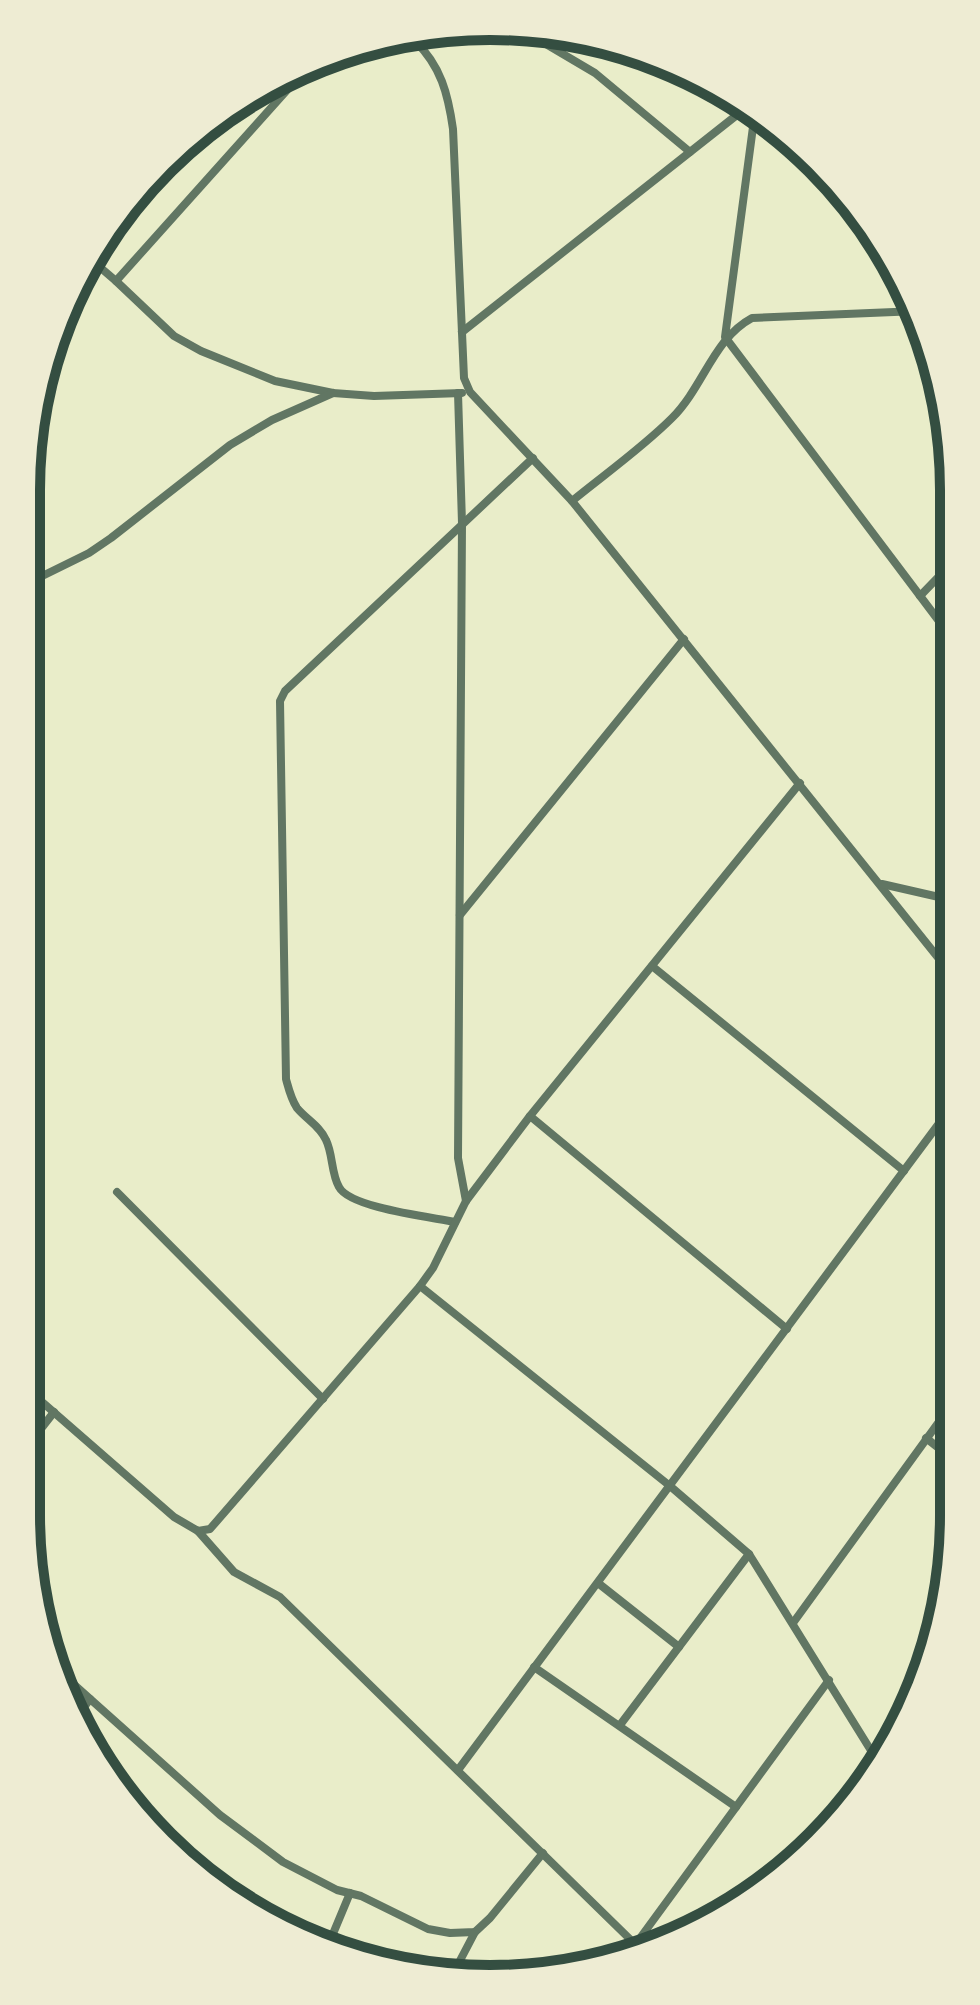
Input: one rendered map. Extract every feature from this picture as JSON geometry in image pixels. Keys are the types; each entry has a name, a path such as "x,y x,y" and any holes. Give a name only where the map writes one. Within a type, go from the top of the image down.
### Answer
{"street":[{"path":"552,44 595,73 690,152"},
{"path":"420,46 441,74 449,101 453,129 464,378 470,392 572,501 940,960"},
{"path":"116,281 290,86"},
{"path":"462,332 738,114"},
{"path":"572,501 672,418 696,390 725,337 753,125"},
{"path":"99,267 158,322 201,351 275,381 333,393 374,396 470,392"},
{"path":"725,337 752,318 903,312"},
{"path":"725,337 940,622"},
{"path":"40,577 100,546 230,445 272,420 333,393"},
{"path":"458,393 462,523 458,1158 466,1201"},
{"path":"455,1222 365,1203 345,1194 338,1187 326,1140 292,1100 286,1079 280,701 285,691 533,458"},
{"path":"920,596 940,575"},
{"path":"459,915 684,639"},
{"path":"198,1531 210,1529 420,1286 433,1268 466,1201 530,1116 800,783"},
{"path":"881,884 940,897"},
{"path":"652,966 904,1171"},
{"path":"530,1116 787,1329"},
{"path":"458,1770 940,1122"},
{"path":"117,1192 323,1399"},
{"path":"420,1286 670,1486 749,1554 872,1752"},
{"path":"40,1400 174,1517 198,1531 234,1572 280,1597 633,1942"},
{"path":"40,1430 54,1412"},
{"path":"793,1623 940,1420"},
{"path":"926,1438 940,1449"},
{"path":"620,1725 749,1554"},
{"path":"598,1583 679,1647"},
{"path":"534,1667 736,1807"},
{"path":"643,1938 829,1680"},
{"path":"73,1683 220,1815 283,1862 337,1890 361,1896 428,1929 450,1933 475,1932"},
{"path":"83,1708 90,1699"},
{"path":"458,1964 475,1932 543,1853"},
{"path":"332,1936 350,1893"}]}
